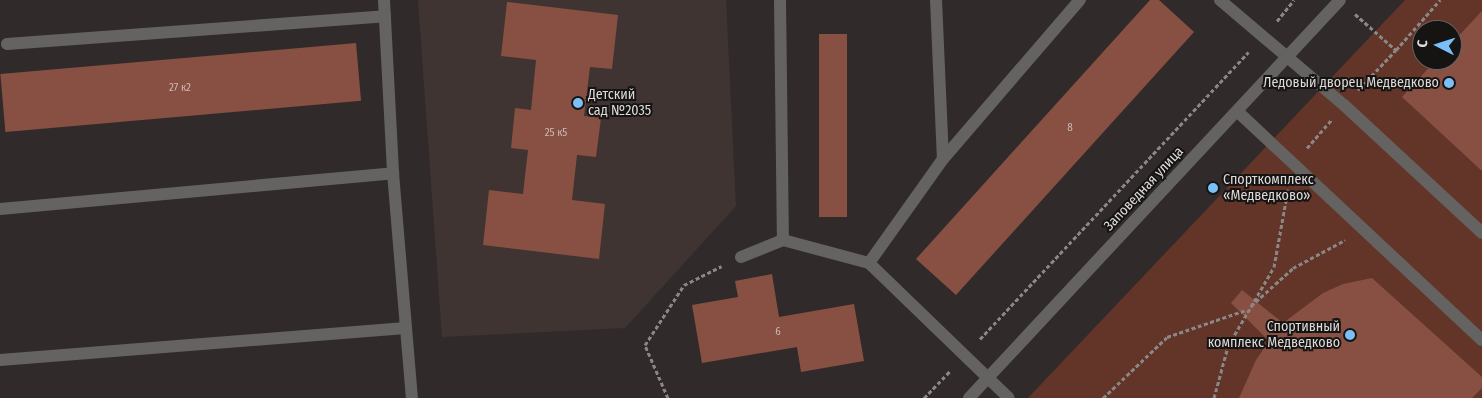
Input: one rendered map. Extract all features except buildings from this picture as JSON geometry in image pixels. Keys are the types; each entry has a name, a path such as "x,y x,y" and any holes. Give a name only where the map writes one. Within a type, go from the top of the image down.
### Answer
{"street":[{"path":"384,0 394,173 412,398"},
{"path":"780,0 783,240"},
{"path":"936,0 943,159"},
{"path":"869,263 943,159 1080,0"},
{"path":"1220,0 1344,105 1482,233"},
{"name":"Заповедная улица","path":"969,398 1340,0"},
{"path":"7,44 385,16"},
{"path":"1237,111 1482,340"},
{"path":"0,209 394,173"},
{"path":"741,257 783,240 869,263 990,376 1009,398"},
{"path":"0,360 406,328"}],"path":[{"path":"924,398 1264,36 1294,0"},
{"path":"1214,398 1228,346 1247,310 1274,267 1294,164 1344,105 1440,0"},
{"path":"1374,33 1396,50"},
{"path":"1103,398 1167,337 1247,310 1293,268 1337,244 1367,232"},
{"path":"668,398 645,345 684,285 741,257"}],"shaded area":[{"name":"Детский сад №2035","path":"418,0 726,0 736,206 625,328 442,337"},
{"path":"1405,0 1482,0 1482,398 1028,398"}],"place":[{"name":"Ледовый дворец Медведково","path":"1449,83"},
{"name":"Детский сад №2035","path":"578,103"},
{"name":"Спорткомплекс «Медведково»","path":"1213,188"},
{"name":"Спортивный комплекс Медведково","path":"1350,335"}]}
